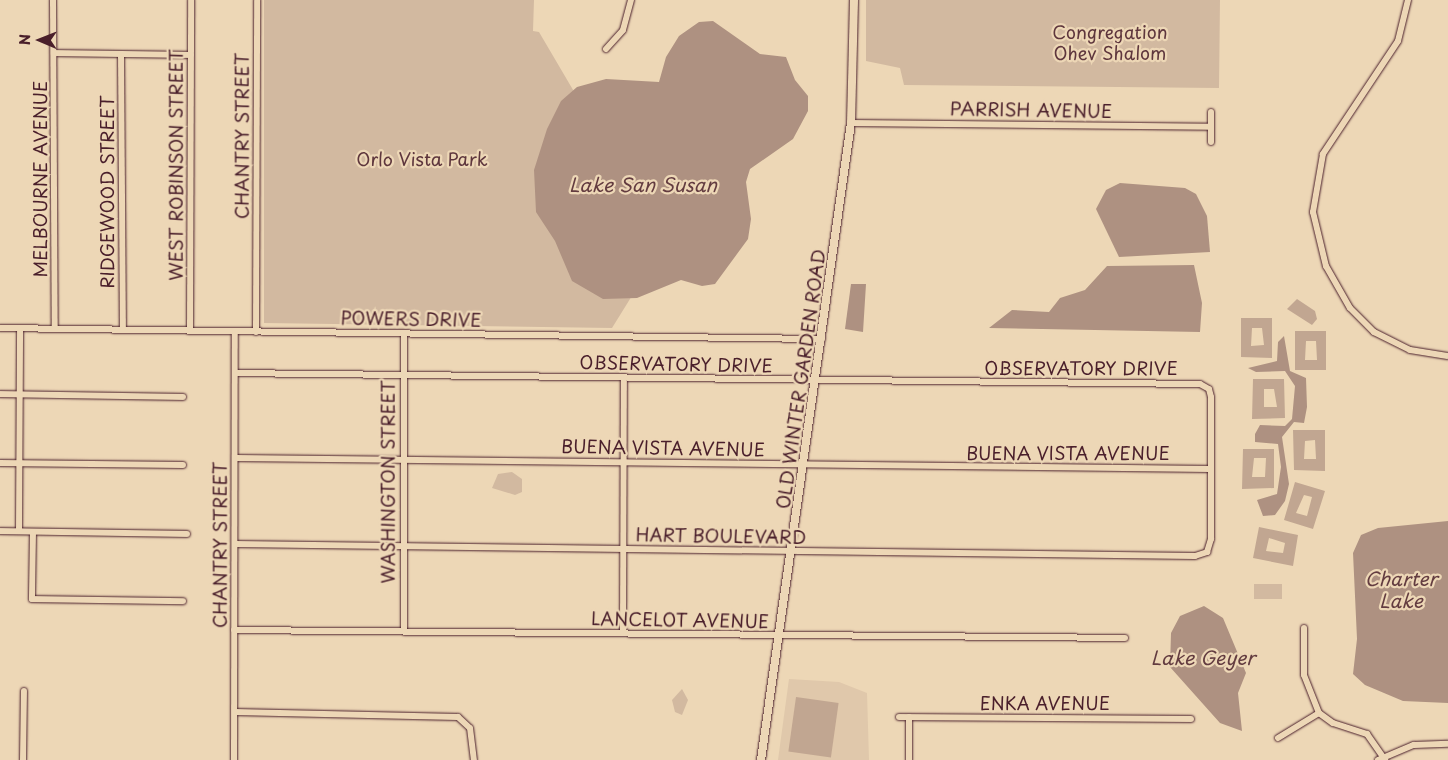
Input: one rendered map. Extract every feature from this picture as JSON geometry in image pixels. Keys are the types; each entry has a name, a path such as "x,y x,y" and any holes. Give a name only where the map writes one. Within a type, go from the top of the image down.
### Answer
{"main road":[{"name":"OLD WINTER GARDEN ROAD","path":"761,760 822,339 851,123 854,0"}],"street":[{"name":"MELBOURNE AVENUE","path":"53,0 56,329"},
{"name":"WEST ROBINSON STREET","path":"190,331 191,0"},
{"name":"CHANTRY STREET","path":"256,332 257,0"},
{"path":"606,49 623,30 631,0"},
{"path":"1408,0 1398,41 1324,154 1313,212 1326,266 1350,308 1374,332 1401,345 1448,356"},
{"path":"54,53 191,55"},
{"name":"RIDGEWOOD STREET","path":"121,54 123,330"},
{"path":"1211,112 1211,142"},
{"name":"PARRISH AVENUE","path":"851,123 1211,127"},
{"name":"POWERS DRIVE","path":"0,328 822,339"},
{"path":"19,531 20,328"},
{"name":"CHANTRY STREET","path":"234,760 235,331"},
{"name":"WASHINGTON STREET","path":"404,334 402,458 404,630"},
{"name":"OBSERVATORY DRIVE","path":"235,373 1206,386 1211,397 1210,469"},
{"path":"623,634 621,462 624,378"},
{"path":"0,394 183,397"},
{"name":"BUENA VISTA AVENUE","path":"236,458 402,458 803,466 1210,469"},
{"path":"0,463 183,465"},
{"name":"HART BOULEVARD","path":"235,544 1195,556 1207,552 1210,469"},
{"path":"0,531 187,534"},
{"path":"33,532 32,599 183,601"},
{"path":"1304,628 1304,676 1319,713 1333,723 1367,734 1383,759 1414,745 1448,744"},
{"name":"LANCELOT AVENUE","path":"234,630 404,630 779,637 1125,638"},
{"path":"23,760 24,690"},
{"path":"234,712 458,717 470,728 474,760"},
{"path":"1278,738 1319,713"},
{"name":"ENKA AVENUE","path":"898,717 1191,719"},
{"path":"908,760 909,717"}],"shaded area":[{"path":"789,679 839,682 867,693 869,760 778,760"}],"green space":[{"name":"Orlo Vista Park","path":"264,0 534,0 533,31 539,32 596,129 643,278 612,328 264,323"},
{"name":"Congregation Ohev Shalom","path":"866,0 1220,0 1219,88 904,85 900,68 866,61"},
{"path":"512,472 522,479 522,492 515,495 492,488 498,474"},
{"path":"1254,584 1282,584 1282,599 1254,599"},
{"path":"682,689 688,700 682,715 675,712 672,700"}],"water":[{"name":"Lake San Susan","path":"713,21 760,54 786,57 795,80 808,96 808,111 793,139 750,169 746,182 751,219 748,239 715,284 702,286 681,280 637,298 603,299 572,281 555,241 536,212 534,170 547,129 561,101 577,87 606,79 659,82 666,57 679,36 699,22"},
{"path":"1120,183 1185,188 1196,194 1207,216 1210,252 1119,257 1096,209 1106,190"},
{"path":"1194,265 1202,303 1200,332 989,328 1012,310 1049,312 1060,298 1085,290 1107,266"},
{"path":"851,284 866,284 863,332 845,329"},
{"path":"1284,336 1290,371 1306,378 1307,407 1304,423 1294,422 1282,437 1289,484 1285,501 1275,515 1263,516 1257,500 1277,494 1281,467 1278,444 1255,442 1255,434 1260,425 1285,426 1292,419 1295,386 1285,371 1256,372 1248,368 1277,361 1278,342"},
{"name":"Charter Lake","path":"1448,521 1448,703 1403,701 1365,685 1353,674 1357,639 1353,553 1361,535 1378,528"},
{"name":"Lake Geyer","path":"1204,606 1223,618 1246,673 1238,693 1242,731 1220,723 1170,667 1171,633 1180,616"}],"building":[{"path":"1297,299 1315,311 1317,319 1312,325 1287,309"},
{"path":"1241,318 1272,318 1272,358 1241,357","holes":["1252,328 1262,328 1264,345 1251,346"]},
{"path":"1295,331 1326,331 1326,370 1295,370","holes":["1306,341 1316,341 1317,360 1305,360"]},
{"path":"1253,379 1284,379 1285,418 1252,419","holes":["1264,389 1274,389 1277,407 1264,407"]},
{"path":"1293,430 1325,430 1325,471 1294,470","holes":["1315,440 1316,459 1304,459 1305,441"]},
{"path":"1243,449 1274,449 1274,488 1242,489","holes":["1254,458 1266,458 1265,477 1252,477"]},
{"path":"1295,482 1325,491 1313,529 1284,520","holes":["1304,495 1312,497 1307,516 1296,513"]},
{"path":"1259,527 1298,535 1293,566 1253,558","holes":["1269,538 1285,543 1283,553 1266,551"]},
{"path":"796,697 839,703 831,757 788,751"}]}
